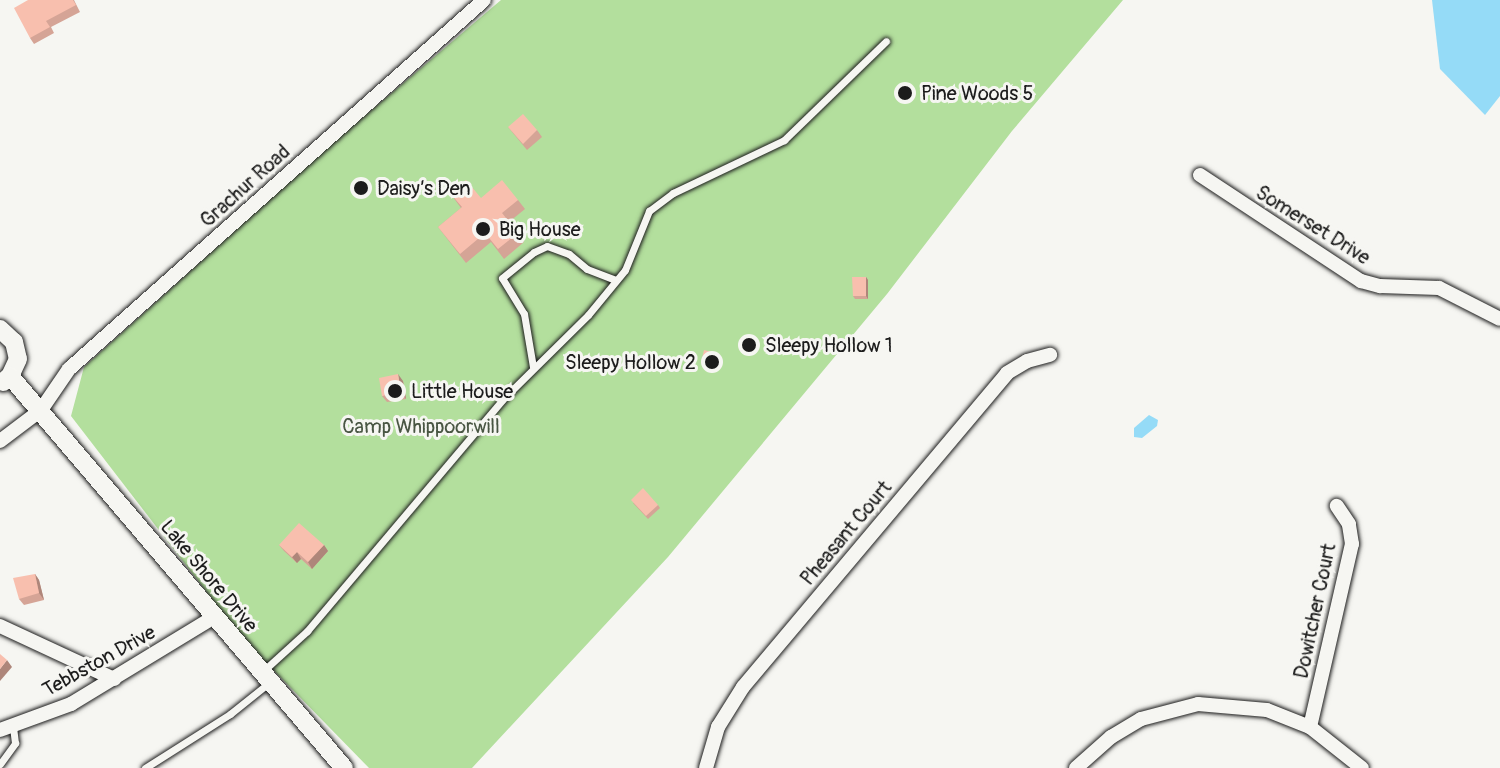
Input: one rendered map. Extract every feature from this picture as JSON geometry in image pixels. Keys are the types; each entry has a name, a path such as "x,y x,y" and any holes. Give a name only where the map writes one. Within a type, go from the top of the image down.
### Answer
{"street":[{"name":"Grachur Road","path":"41,410 69,369 484,0"},
{"name":"Somerset Drive","path":"1200,175 1361,281 1380,286 1439,288 1500,319"},
{"name":"Lake Shore Drive","path":"0,329 17,350 18,359 5,379 41,410 344,768"},
{"name":"Pheasant Court","path":"706,768 718,727 743,687 1007,373 1027,361 1050,355"},
{"path":"0,441 41,410"},
{"name":"Dowitcher Court","path":"1310,727 1352,544 1349,524 1337,506"},
{"name":"Tebbston Drive","path":"7,728 71,704 214,617"},
{"path":"0,626 114,679"},
{"path":"1076,768 1111,737 1141,719 1169,709 1198,704 1267,710 1310,727 1362,768"}],"lane":[{"path":"145,768 230,714 266,677 533,367 588,315 625,270 649,211 673,193 784,140 886,41"},
{"path":"533,367 524,314 502,278 534,252 547,246 569,254 587,269 616,280"},
{"path":"0,764 15,743 7,728"}],"green space":[{"name":"Camp Whippoorwill","path":"501,0 1123,0 1012,131 887,294 668,557 472,768 369,768 242,638 71,416 84,367 327,148"}],"water":[{"path":"1432,0 1500,0 1500,96 1485,115 1440,69"},
{"path":"1149,415 1158,420 1157,426 1142,438 1134,437 1134,428"}],"building":[{"path":"28,0 73,0 76,5 46,21 50,27 30,38 14,8"},
{"path":"523,114 537,130 523,144 508,127"},
{"name":"Big House","path":"466,180 481,198 502,180 518,200 502,213 518,233 498,249 485,233 460,254 438,227 462,207 450,193"},
{"path":"852,277 866,277 866,296 853,296"},
{"name":"Sleepy Hollow 2","path":"704,350 719,354 716,367 701,363"},
{"path":"398,374 401,392 382,396 379,378"},
{"path":"643,488 658,505 646,516 631,500"},
{"path":"299,523 324,545 308,562 297,552 292,557 279,545"},
{"path":"35,574 39,593 19,599 13,578"},
{"path":"0,654 7,660 0,669"}],"place":[{"name":"Pine Woods 5","path":"905,93"},
{"name":"Daisy’s Den","path":"361,188"},
{"name":"Big House","path":"483,229"},
{"name":"Sleepy Hollow 1","path":"749,345"},
{"name":"Sleepy Hollow 2","path":"712,362"},
{"name":"Little House","path":"395,391"}]}
